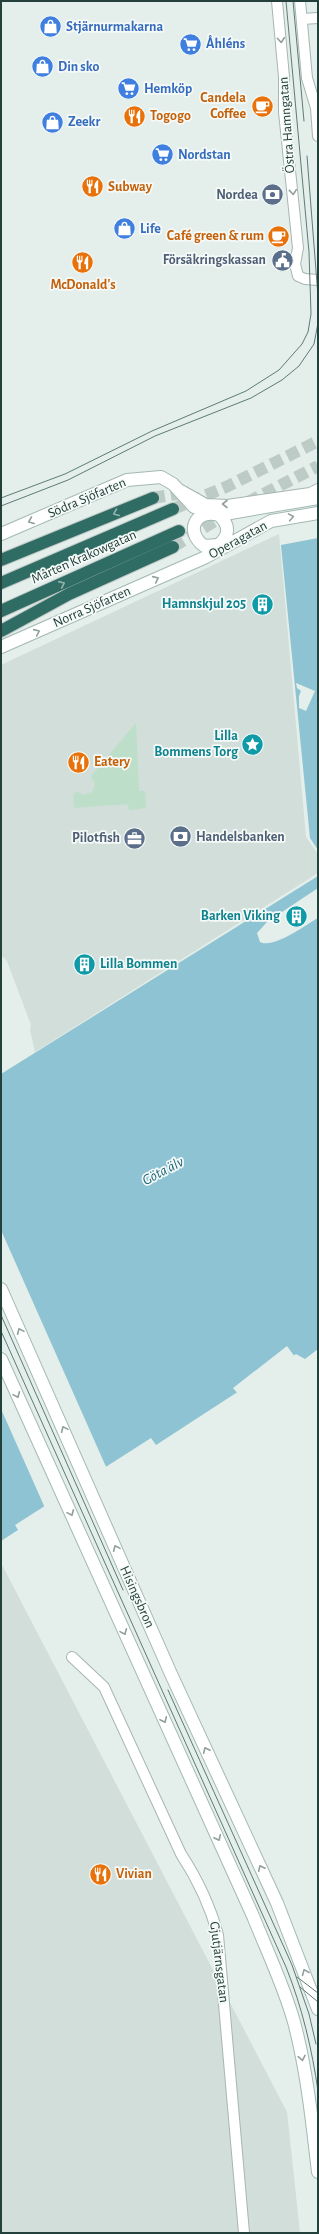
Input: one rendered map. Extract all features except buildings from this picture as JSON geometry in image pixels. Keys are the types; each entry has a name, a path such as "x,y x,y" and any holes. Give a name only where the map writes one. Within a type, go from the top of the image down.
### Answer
{"highway":[{"path":"1,560 153,498"},
{"name":"Mårten Krakowgatan","path":"1,583 173,509"},
{"name":"Mårten Krakowgatan","path":"1,611 179,531"},
{"path":"1,631 69,594 173,547"}],"main road":[{"name":"Södra Sjöfarten","path":"1,534 127,480 161,477 178,489 194,507 216,514"},
{"name":"Operagatan","path":"216,514 318,498"},
{"name":"Operagatan","path":"182,567 206,557 271,521 318,513"},
{"path":"182,567 211,547 224,541 227,535 228,528 225,520 216,514 204,514 197,519 194,526 194,534 198,542 204,546 211,547"},
{"name":"Norra Sjöfarten","path":"1,647 182,567"},
{"name":"Hisingsbron","path":"1,1289 171,1674 277,1903 318,2009"},
{"name":"Hisingsbron","path":"1,1359 253,1916 293,2020 308,2089 318,2172"}],"street":[{"name":"Östra Hamngatan","path":"277,1 284,77 284,112 298,248 295,264 298,276 316,282"},
{"name":"Östra Hamngatan","path":"300,1 308,78 316,108 318,131"},
{"path":"302,19 318,18"},
{"path":"178,489 206,504 227,505 310,493 318,489"},
{"name":"Gjutjärnsgatan","path":"72,1657 104,1687 181,1854 197,1878 211,1908 218,1935 244,2233"}],"shaded area":[{"path":"279,534 306,837 318,854 318,873 35,1052 30,1030 31,1025 7,961 1,955 1,665"},
{"path":"1,1563 287,2112 300,2233 1,2233"}],"green space":[{"path":"136,723 139,791 145,791 146,808 129,810 128,804 74,808 73,796 76,791 83,795 92,792 95,785 91,776"}],"water":[{"path":"318,538 318,850 310,838 281,545"},
{"name":"Göta älv","path":"318,876 318,888 267,922 257,933 260,942 273,942 289,935 318,918 318,1349 305,1359 296,1354 156,1445 151,1438 15,1525 18,1530 1,1541 1,1074"}],"pier":[{"path":"296,683 315,691 306,711 299,708 299,696 301,691 297,688"},
{"path":"1,1230 107,1469 45,1508 1,1409"},
{"path":"287,1346 295,1357 239,1395 233,1388"}],"tunnel":[{"path":"173,509 228,486 318,441"},
{"path":"248,502 318,466"},
{"path":"153,498 189,492"},
{"path":"173,547 229,512"}],"tram line":[{"path":"1,498 65,474 152,431 246,391 279,370 302,344 308,332 311,314 309,252 286,1"},
{"path":"293,1 304,121"},
{"path":"307,156 318,296"},
{"path":"1,506 68,480 155,436 251,398 282,380 299,366 314,344 318,323"},
{"path":"1,1315 123,1590"},
{"path":"1,1331 286,1967 306,2028 318,2091"},
{"path":"168,1690 292,1965 309,2014 316,2044"},
{"path":"297,1977 318,1993"},
{"path":"300,1987 318,2002"}],"place":[{"name":"Stjärnurmakarna","path":"50,27"},
{"name":"Åhléns","path":"191,44"},
{"name":"Din sko","path":"42,67"},
{"name":"Hemköp","path":"129,89"},
{"name":"Candela Coffee","path":"262,106"},
{"name":"Togogo","path":"135,116"},
{"name":"Zeekr","path":"53,122"},
{"name":"Nordstan","path":"162,155"},
{"name":"Subway","path":"92,187"},
{"name":"Nordea","path":"273,195"},
{"name":"Life","path":"124,229"},
{"name":"Café green & rum","path":"279,236"},
{"name":"Försäkringskassan","path":"282,260"},
{"name":"McDonald's","path":"83,263"},
{"name":"Hamnskjul 205","path":"262,604"},
{"name":"Lilla Bommens Torg","path":"253,744"},
{"name":"Eatery","path":"78,762"},
{"name":"Handelsbanken","path":"180,837"},
{"name":"Pilotfish","path":"135,838"},
{"name":"Barken Viking","path":"296,916"},
{"name":"Lilla Bommen","path":"84,964"},
{"name":"Vivian","path":"100,1874"}]}
